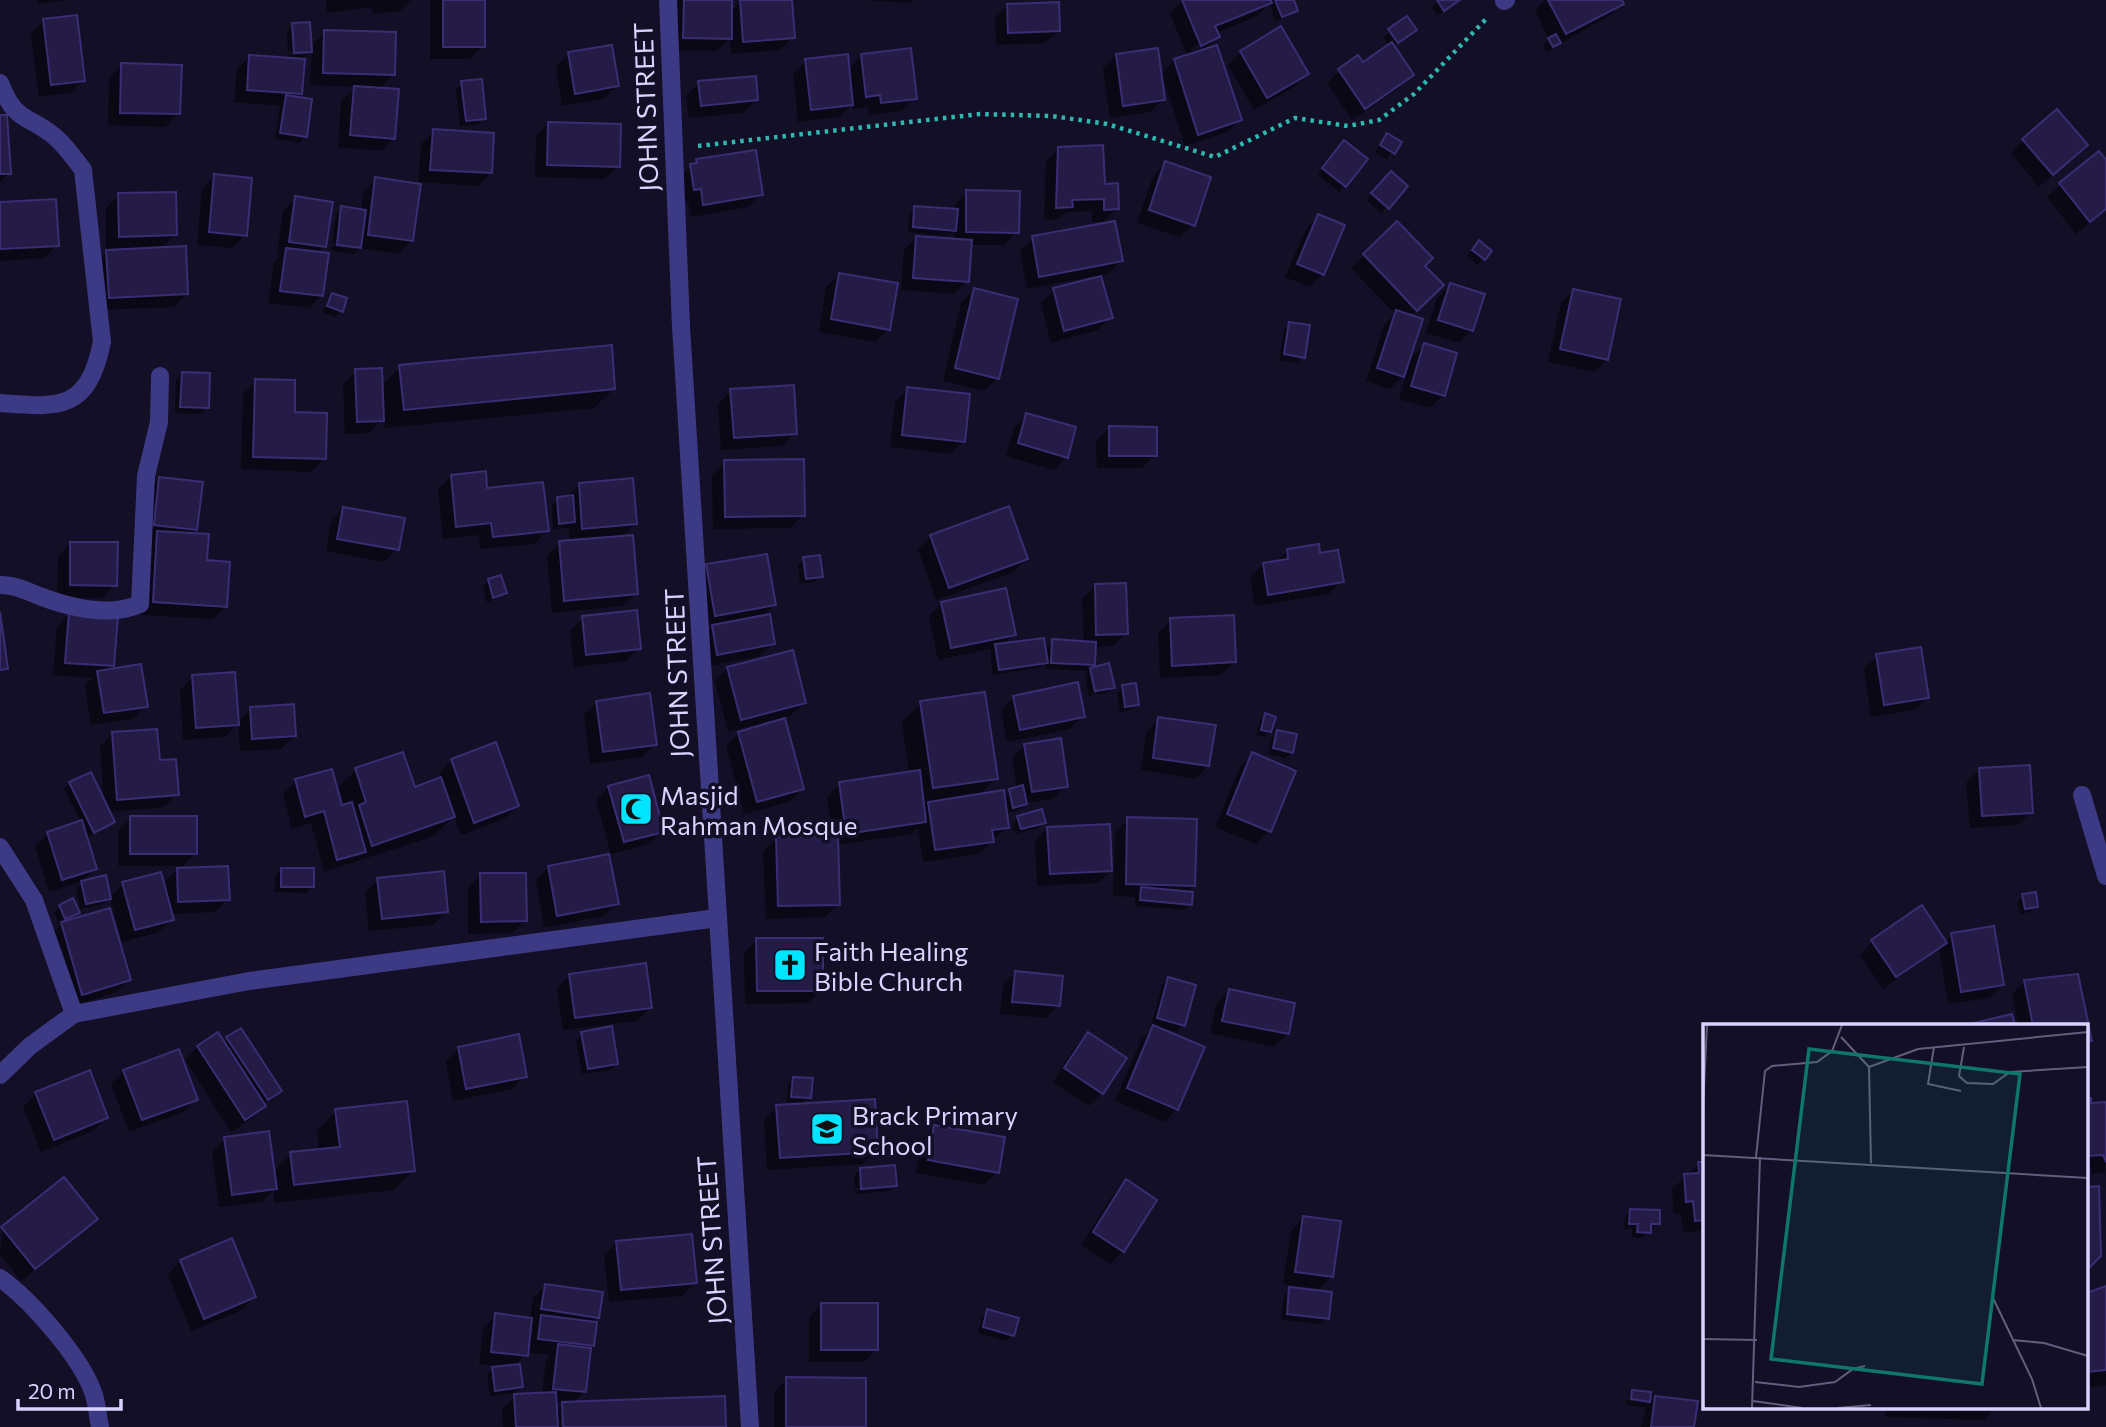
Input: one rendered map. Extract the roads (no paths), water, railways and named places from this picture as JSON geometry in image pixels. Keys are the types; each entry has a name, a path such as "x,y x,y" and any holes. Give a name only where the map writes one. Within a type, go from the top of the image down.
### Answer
{"street":[{"name":"JOHN STREET","path":"668,0 673,148 717,918 750,1427"},
{"path":"0,83 8,104 22,118 52,135 68,149 83,170 102,342 96,370 79,395 62,403 43,407 0,403"},
{"path":"0,585 8,584 54,601 103,611 129,609 140,604 146,476 159,422 160,376"},
{"path":"2082,795 2106,876"},
{"path":"0,847 34,900 74,1014"},
{"path":"0,1075 30,1046 74,1014 249,981 717,918"},
{"path":"0,1278 23,1294 80,1366 94,1395 100,1427"}],"place":[{"name":"Masjid Rahman Mosque","path":"636,809"},
{"name":"Faith Healing Bible Church","path":"790,965"},
{"name":"Brack Primary School","path":"827,1129"}]}
